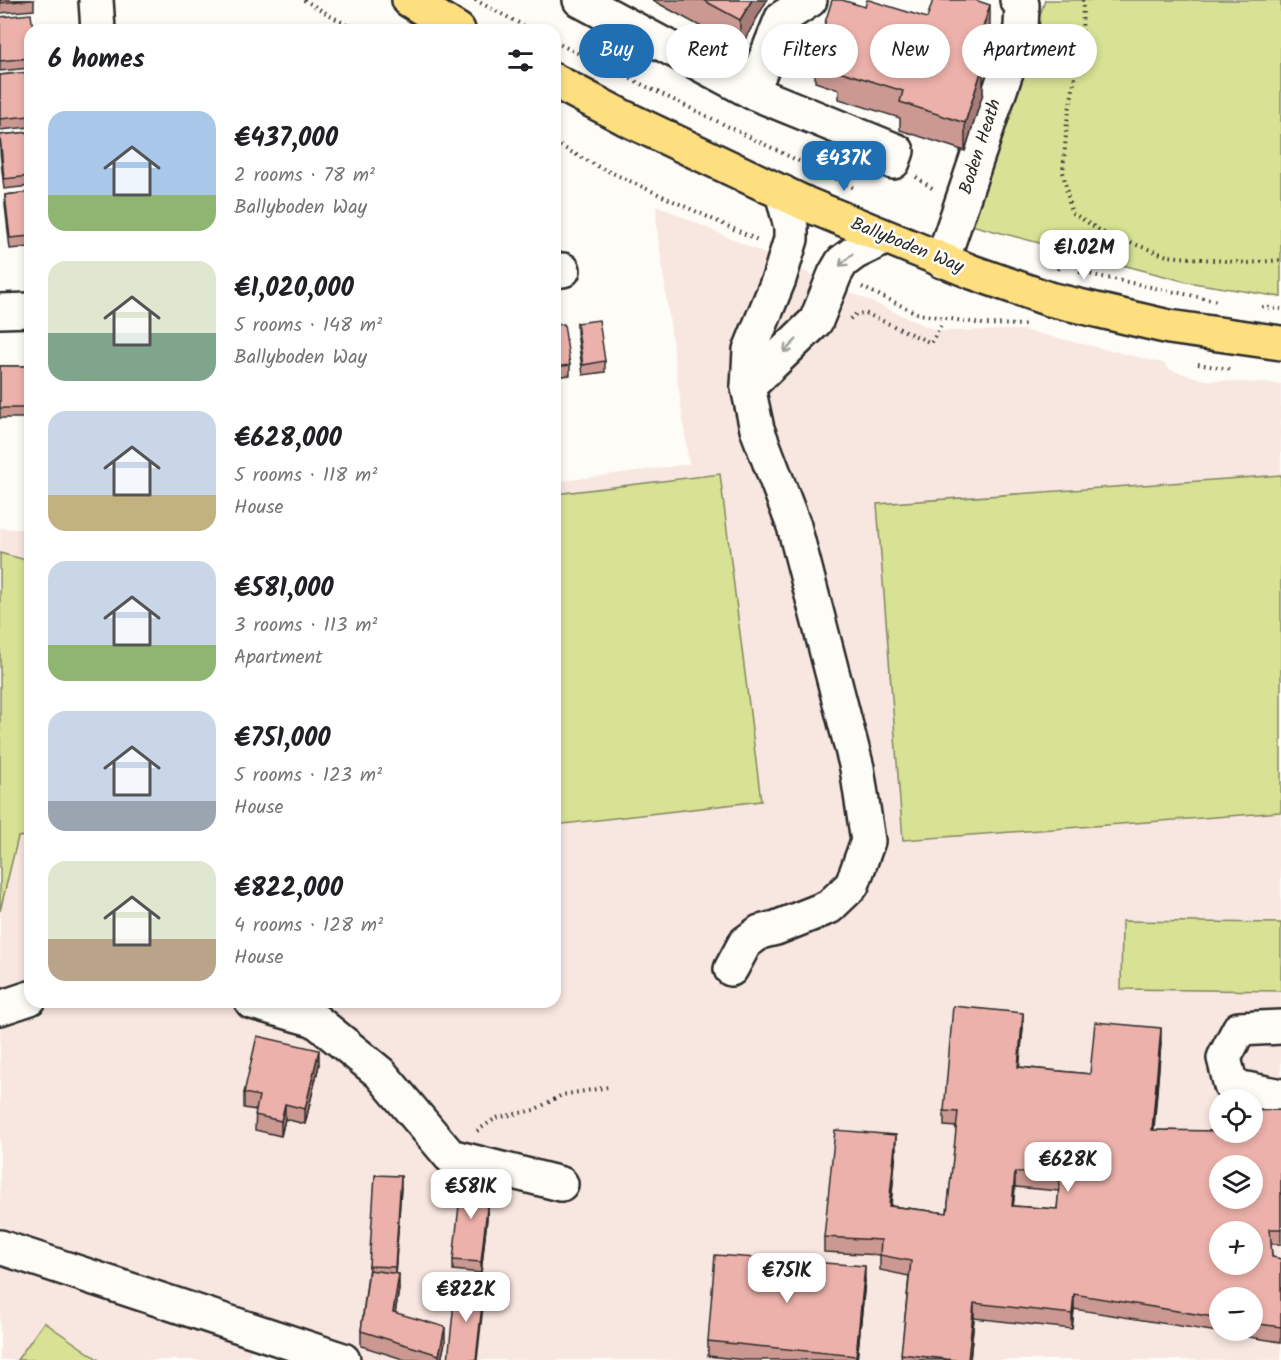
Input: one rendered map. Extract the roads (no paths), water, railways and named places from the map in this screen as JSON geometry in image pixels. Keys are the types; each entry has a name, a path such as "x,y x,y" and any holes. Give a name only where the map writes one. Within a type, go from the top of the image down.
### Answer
{"main road":[{"path":"409,0 448,24"},
{"name":"Ballyboden Way","path":"561,84 625,118 782,192 942,261 1049,299 1169,327 1281,343"}],"street":[{"path":"96,0 98,24"},
{"path":"580,0 752,92 897,151 893,162"},
{"path":"752,92 782,18 810,0"},
{"name":"Boden Heath","path":"942,261 1021,28 1022,5 1017,0"},
{"path":"731,969 745,943 760,932 829,907 852,885 868,841 857,768 794,526 757,429 748,387 750,350 788,254 791,239 791,226 782,192"},
{"path":"748,387 816,321 842,262 854,253 885,238"},
{"path":"0,311 24,310"},
{"path":"0,1008 24,1000"},
{"path":"273,1008 315,1020 380,1074 450,1156 561,1184"},
{"path":"1281,1027 1239,1029 1224,1058 1231,1086 1281,1096"},
{"path":"0,1247 343,1360"}]}
